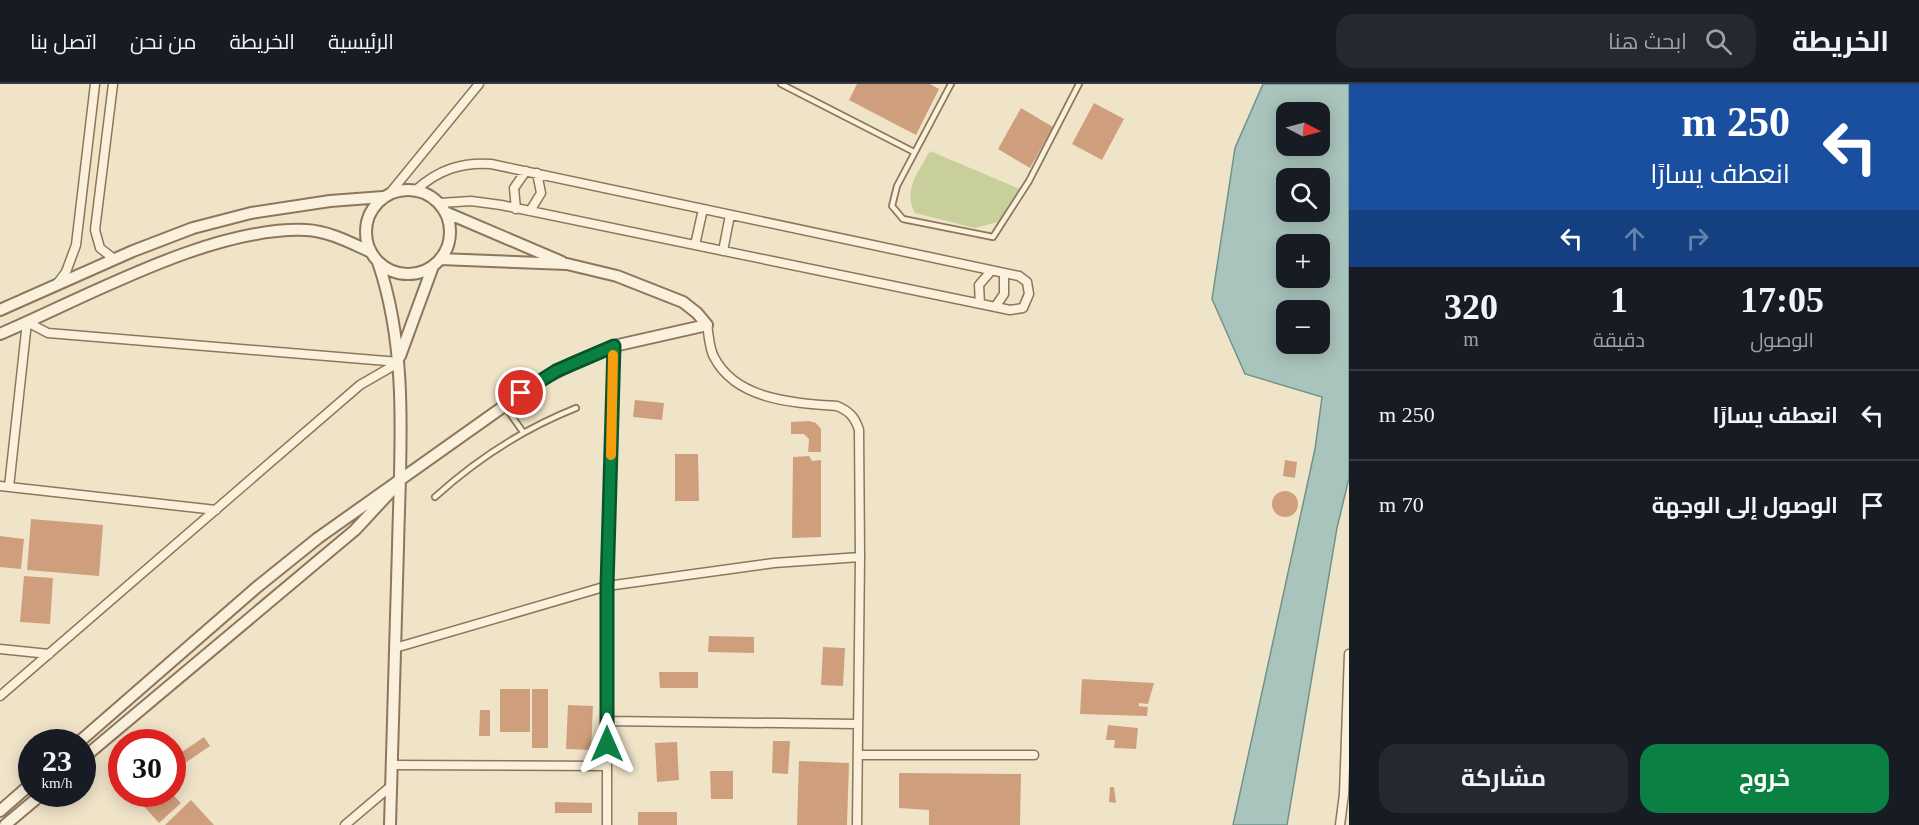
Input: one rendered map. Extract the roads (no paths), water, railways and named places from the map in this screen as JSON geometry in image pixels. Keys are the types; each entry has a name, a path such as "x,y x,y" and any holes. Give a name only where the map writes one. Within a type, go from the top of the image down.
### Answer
{"street":[{"path":"57,284 66,272 76,245 95,84"},
{"path":"112,84 95,230 100,248 114,259"},
{"path":"390,825 400,481 399,362 391,306 366,228 374,206 387,195 479,84"},
{"path":"416,190 438,173 464,164 491,164 1004,273 1024,278 1029,287 1029,294 1023,308 1016,311 478,201 442,207"},
{"path":"516,208 514,188 526,171"},
{"path":"530,211 541,193 537,173"},
{"path":"0,310 114,259 193,228 252,213 387,195 403,189 416,190 442,207 567,264 617,276 683,302 707,325 712,355 725,374 739,386 754,393 837,406 848,411 856,421 859,430 857,825"},
{"path":"0,696 360,386 399,362 410,323 450,236 442,207"},
{"path":"695,245 703,209"},
{"path":"723,251 730,215"},
{"path":"0,334 175,257 224,242 271,233 307,230 330,234 374,257 398,273 416,273 437,262 567,264"},
{"path":"980,304 979,285 991,271"},
{"path":"994,307 1004,294 1004,273"},
{"path":"27,322 48,333 399,362"},
{"path":"27,322 5,487 216,510"},
{"path":"95,729 257,587 338,522 400,481 504,405 556,371 614,346 707,325"},
{"path":"607,825 607,586 614,346"},
{"path":"96,747 355,530 400,481"},
{"path":"395,648 607,586 774,563 860,557"},
{"path":"0,648 49,654"},
{"path":"1340,825 1346,794 1349,654"},
{"path":"607,722 858,724"},
{"path":"858,755 1034,755"},
{"path":"391,765 607,766"},
{"path":"345,825 391,786"},
{"path":"0,811 5,801 18,792"},
{"path":"5,825 26,807"}],"lane":[{"path":"781,84 914,152"},
{"path":"951,84 914,152 893,197 892,206 903,219 993,237 1029,181 1079,84"},
{"path":"504,405 523,432"},
{"path":"435,497 468,468 523,432 576,408"}],"water":[{"path":"1263,84 1349,84 1349,478 1337,528 1287,825 1233,825 1315,449 1322,397 1245,374 1212,299 1235,148"}]}
